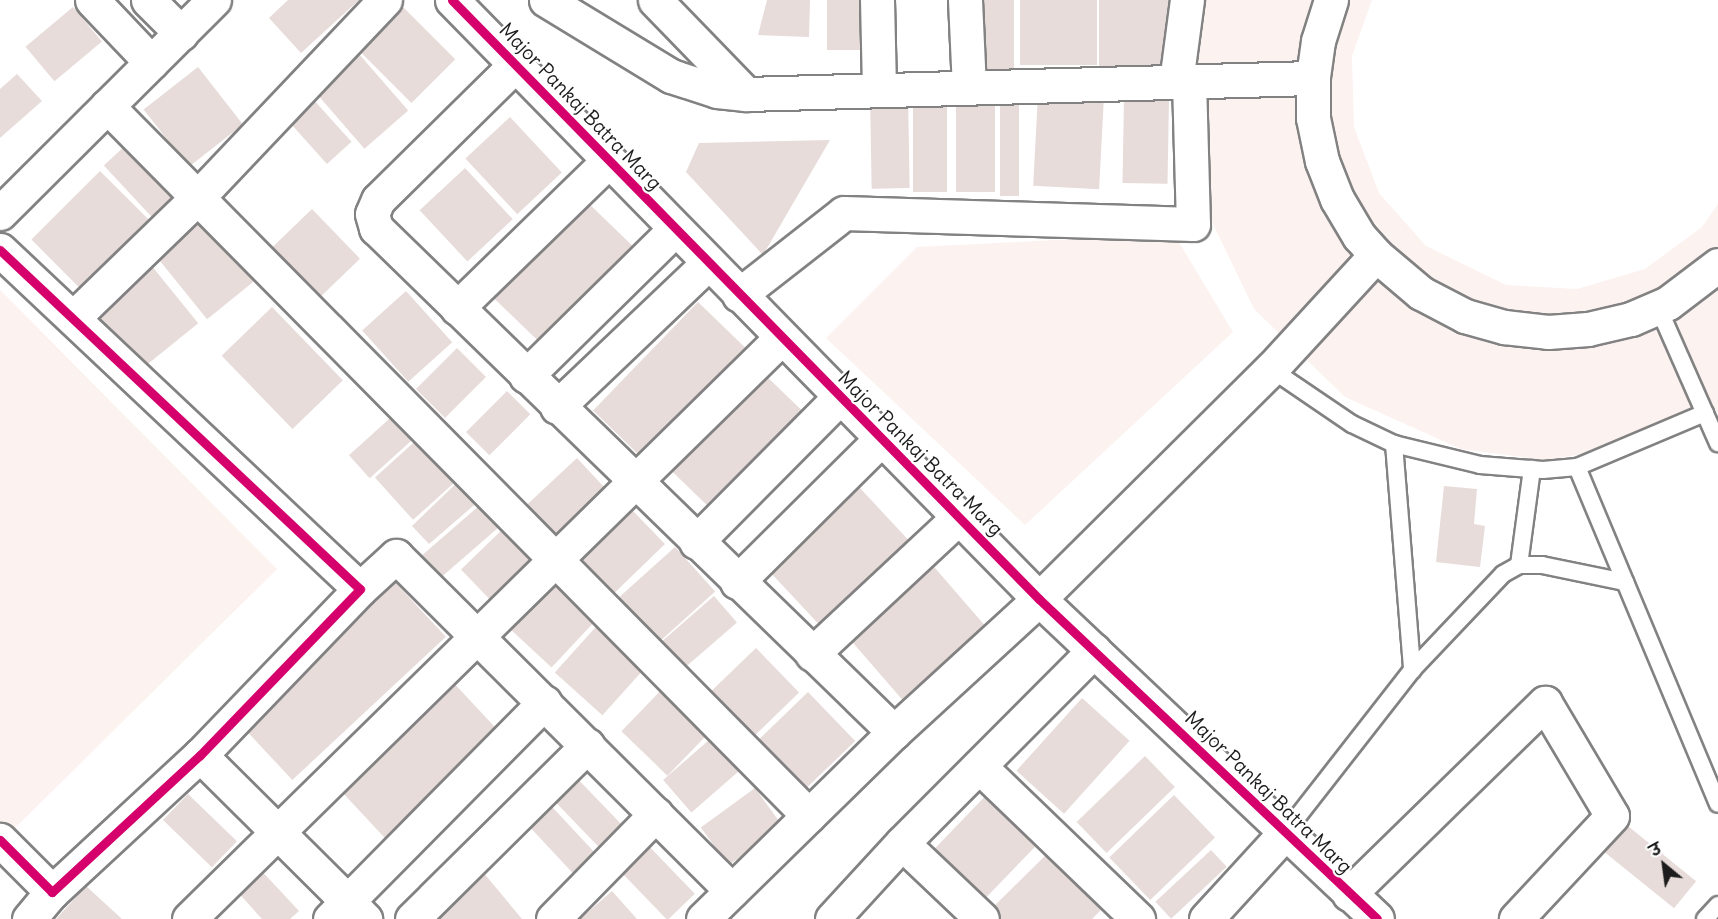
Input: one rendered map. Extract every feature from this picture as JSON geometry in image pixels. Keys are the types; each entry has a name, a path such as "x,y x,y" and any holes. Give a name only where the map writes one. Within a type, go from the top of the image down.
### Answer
{"street":[{"path":"92,0 151,62"},
{"path":"148,0 181,33"},
{"path":"6,197 107,106 214,0"},
{"path":"73,318 197,198 385,0"},
{"name":"Major Pankaj Batra Marg","path":"452,0 1039,599 1284,834 1377,919"},
{"path":"546,0 671,76 717,91 746,94 1313,78"},
{"path":"655,0 746,94"},
{"path":"877,0 879,90"},
{"path":"965,0 969,88"},
{"path":"739,295 844,213 1193,224 1183,82 1186,0"},
{"path":"1331,0 1318,41 1313,78 1313,118 1322,161 1337,199 1376,255 1421,293 1465,316 1504,327 1548,332 1588,329 1631,319 1658,307 1718,265"},
{"path":"515,65 378,200 372,214 376,228 634,483 894,732"},
{"path":"107,106 555,562 809,816"},
{"path":"457,308 608,161"},
{"path":"526,376 675,229"},
{"path":"0,250 360,589"},
{"path":"704,919 894,732 1039,599 1271,369 1376,255"},
{"path":"557,407 708,263"},
{"path":"189,919 781,338"},
{"path":"696,542 840,397"},
{"path":"737,582 881,439"},
{"path":"812,654 958,517"},
{"path":"29,919 52,892 200,755 360,589 396,556 480,635 732,891"},
{"path":"832,919 902,843 1094,650"},
{"path":"200,755 347,913 545,702"},
{"path":"1349,894 1545,704 1612,816 1516,919"},
{"path":"412,919 588,745"},
{"path":"979,766 1138,919"},
{"path":"553,919 656,814"},
{"path":"1206,919 1284,834"},
{"path":"0,840 52,892"},
{"path":"902,843 982,919"}],"lane":[{"path":"1658,307 1718,443"},
{"path":"1271,369 1352,424 1394,444 1480,465 1532,469 1577,467 1705,413"},
{"path":"1394,444 1412,670"},
{"path":"1577,467 1718,804"},
{"path":"1519,565 1532,469"},
{"path":"1284,834 1412,670 1486,588 1519,565 1542,565 1625,582"},
{"path":"1705,919 1718,905"}],"shaded area":[{"path":"1205,0 1372,0 1352,56 1354,127 1379,193 1426,246 1506,285 1577,289 1645,269 1702,227 1718,204 1718,412 1671,439 1546,460 1461,449 1345,397 1254,309 1199,195 1187,69"},
{"path":"1174,234 1233,332 1025,525 826,338 917,247"},
{"path":"0,290 277,569 11,832 0,821"}],"building":[{"path":"288,0 359,0 301,53 269,18"},
{"path":"767,0 810,0 809,37 758,35"},
{"path":"827,0 868,0 868,50 827,50"},
{"path":"975,0 1014,0 1014,78 975,78"},
{"path":"1020,0 1097,0 1097,65 1020,65"},
{"path":"1099,0 1169,0 1169,70 1099,70"},
{"path":"398,2 455,59 411,103 354,46"},
{"path":"73,7 102,41 54,81 26,47"},
{"path":"359,54 408,111 364,149 315,92"},
{"path":"198,67 243,125 189,167 144,109"},
{"path":"17,74 42,101 0,138 0,89"},
{"path":"908,94 910,188 872,189 870,95"},
{"path":"1038,94 1104,97 1099,189 1033,186"},
{"path":"913,95 947,95 947,192 913,192"},
{"path":"1124,97 1169,98 1167,184 1122,183"},
{"path":"312,98 351,142 327,164 287,120"},
{"path":"1000,99 1019,99 1019,196 1000,196"},
{"path":"956,104 995,104 995,192 956,192"},
{"path":"510,117 562,173 517,214 465,159"},
{"path":"830,140 763,255 686,172 699,143"},
{"path":"128,143 176,195 152,217 104,166"},
{"path":"465,168 513,219 467,261 420,210"},
{"path":"100,171 152,223 84,292 31,240"},
{"path":"582,197 638,251 545,348 489,293"},
{"path":"312,209 360,259 319,298 271,249"},
{"path":"204,220 254,281 207,319 157,258"},
{"path":"151,265 198,323 139,371 92,313"},
{"path":"406,291 452,342 408,382 362,330"},
{"path":"698,302 748,351 643,459 593,411"},
{"path":"272,307 343,380 293,429 222,356"},
{"path":"457,348 486,377 445,418 416,389"},
{"path":"759,369 804,413 711,509 666,465"},
{"path":"507,391 530,414 489,455 466,432"},
{"path":"398,411 419,434 370,478 349,455"},
{"path":"421,436 459,478 413,520 375,477"},
{"path":"577,458 608,491 554,541 523,508"},
{"path":"467,473 487,494 429,544 412,526"},
{"path":"1444,486 1477,489 1474,524 1485,526 1480,567 1436,562"},
{"path":"859,487 916,548 826,632 769,571"},
{"path":"480,505 499,527 439,579 420,557"},
{"path":"633,511 665,544 615,593 583,560"},
{"path":"507,525 537,556 491,600 461,569"},
{"path":"675,547 715,592 658,643 618,599"},
{"path":"928,560 986,626 902,699 844,633"},
{"path":"551,570 600,616 552,668 503,622"},
{"path":"392,579 446,637 292,780 238,722"},
{"path":"714,596 737,622 684,668 661,642"},
{"path":"603,619 651,662 602,715 555,673"},
{"path":"756,648 799,693 752,738 709,694"},
{"path":"450,679 503,736 389,842 336,785"},
{"path":"668,683 714,727 667,776 621,731"},
{"path":"808,692 855,741 801,794 753,745"},
{"path":"1082,698 1130,741 1064,814 1016,771"},
{"path":"716,734 744,766 691,812 663,780"},
{"path":"1145,756 1175,787 1107,853 1077,822"},
{"path":"569,770 621,824 598,846 546,792"},
{"path":"997,784 1048,833 978,906 927,857"},
{"path":"755,788 783,826 728,865 701,827"},
{"path":"188,794 237,841 212,867 163,820"},
{"path":"541,795 595,853 573,873 519,815"},
{"path":"1174,795 1215,837 1150,900 1109,858"},
{"path":"1623,822 1696,881 1674,908 1601,849"},
{"path":"642,839 695,894 666,919 615,865"},
{"path":"1055,846 1110,901 1092,919 993,919 987,913"},
{"path":"1211,850 1227,867 1171,919 1155,902"},
{"path":"477,865 522,919 427,919"},
{"path":"258,867 299,911 290,919 262,919 234,888"},
{"path":"86,886 122,919 56,919"},
{"path":"612,891 637,919 580,919"}],"cycle path":[{"path":"452,0 1039,599 1377,919"},
{"path":"0,250 360,589 200,755 52,892 0,840"}]}
